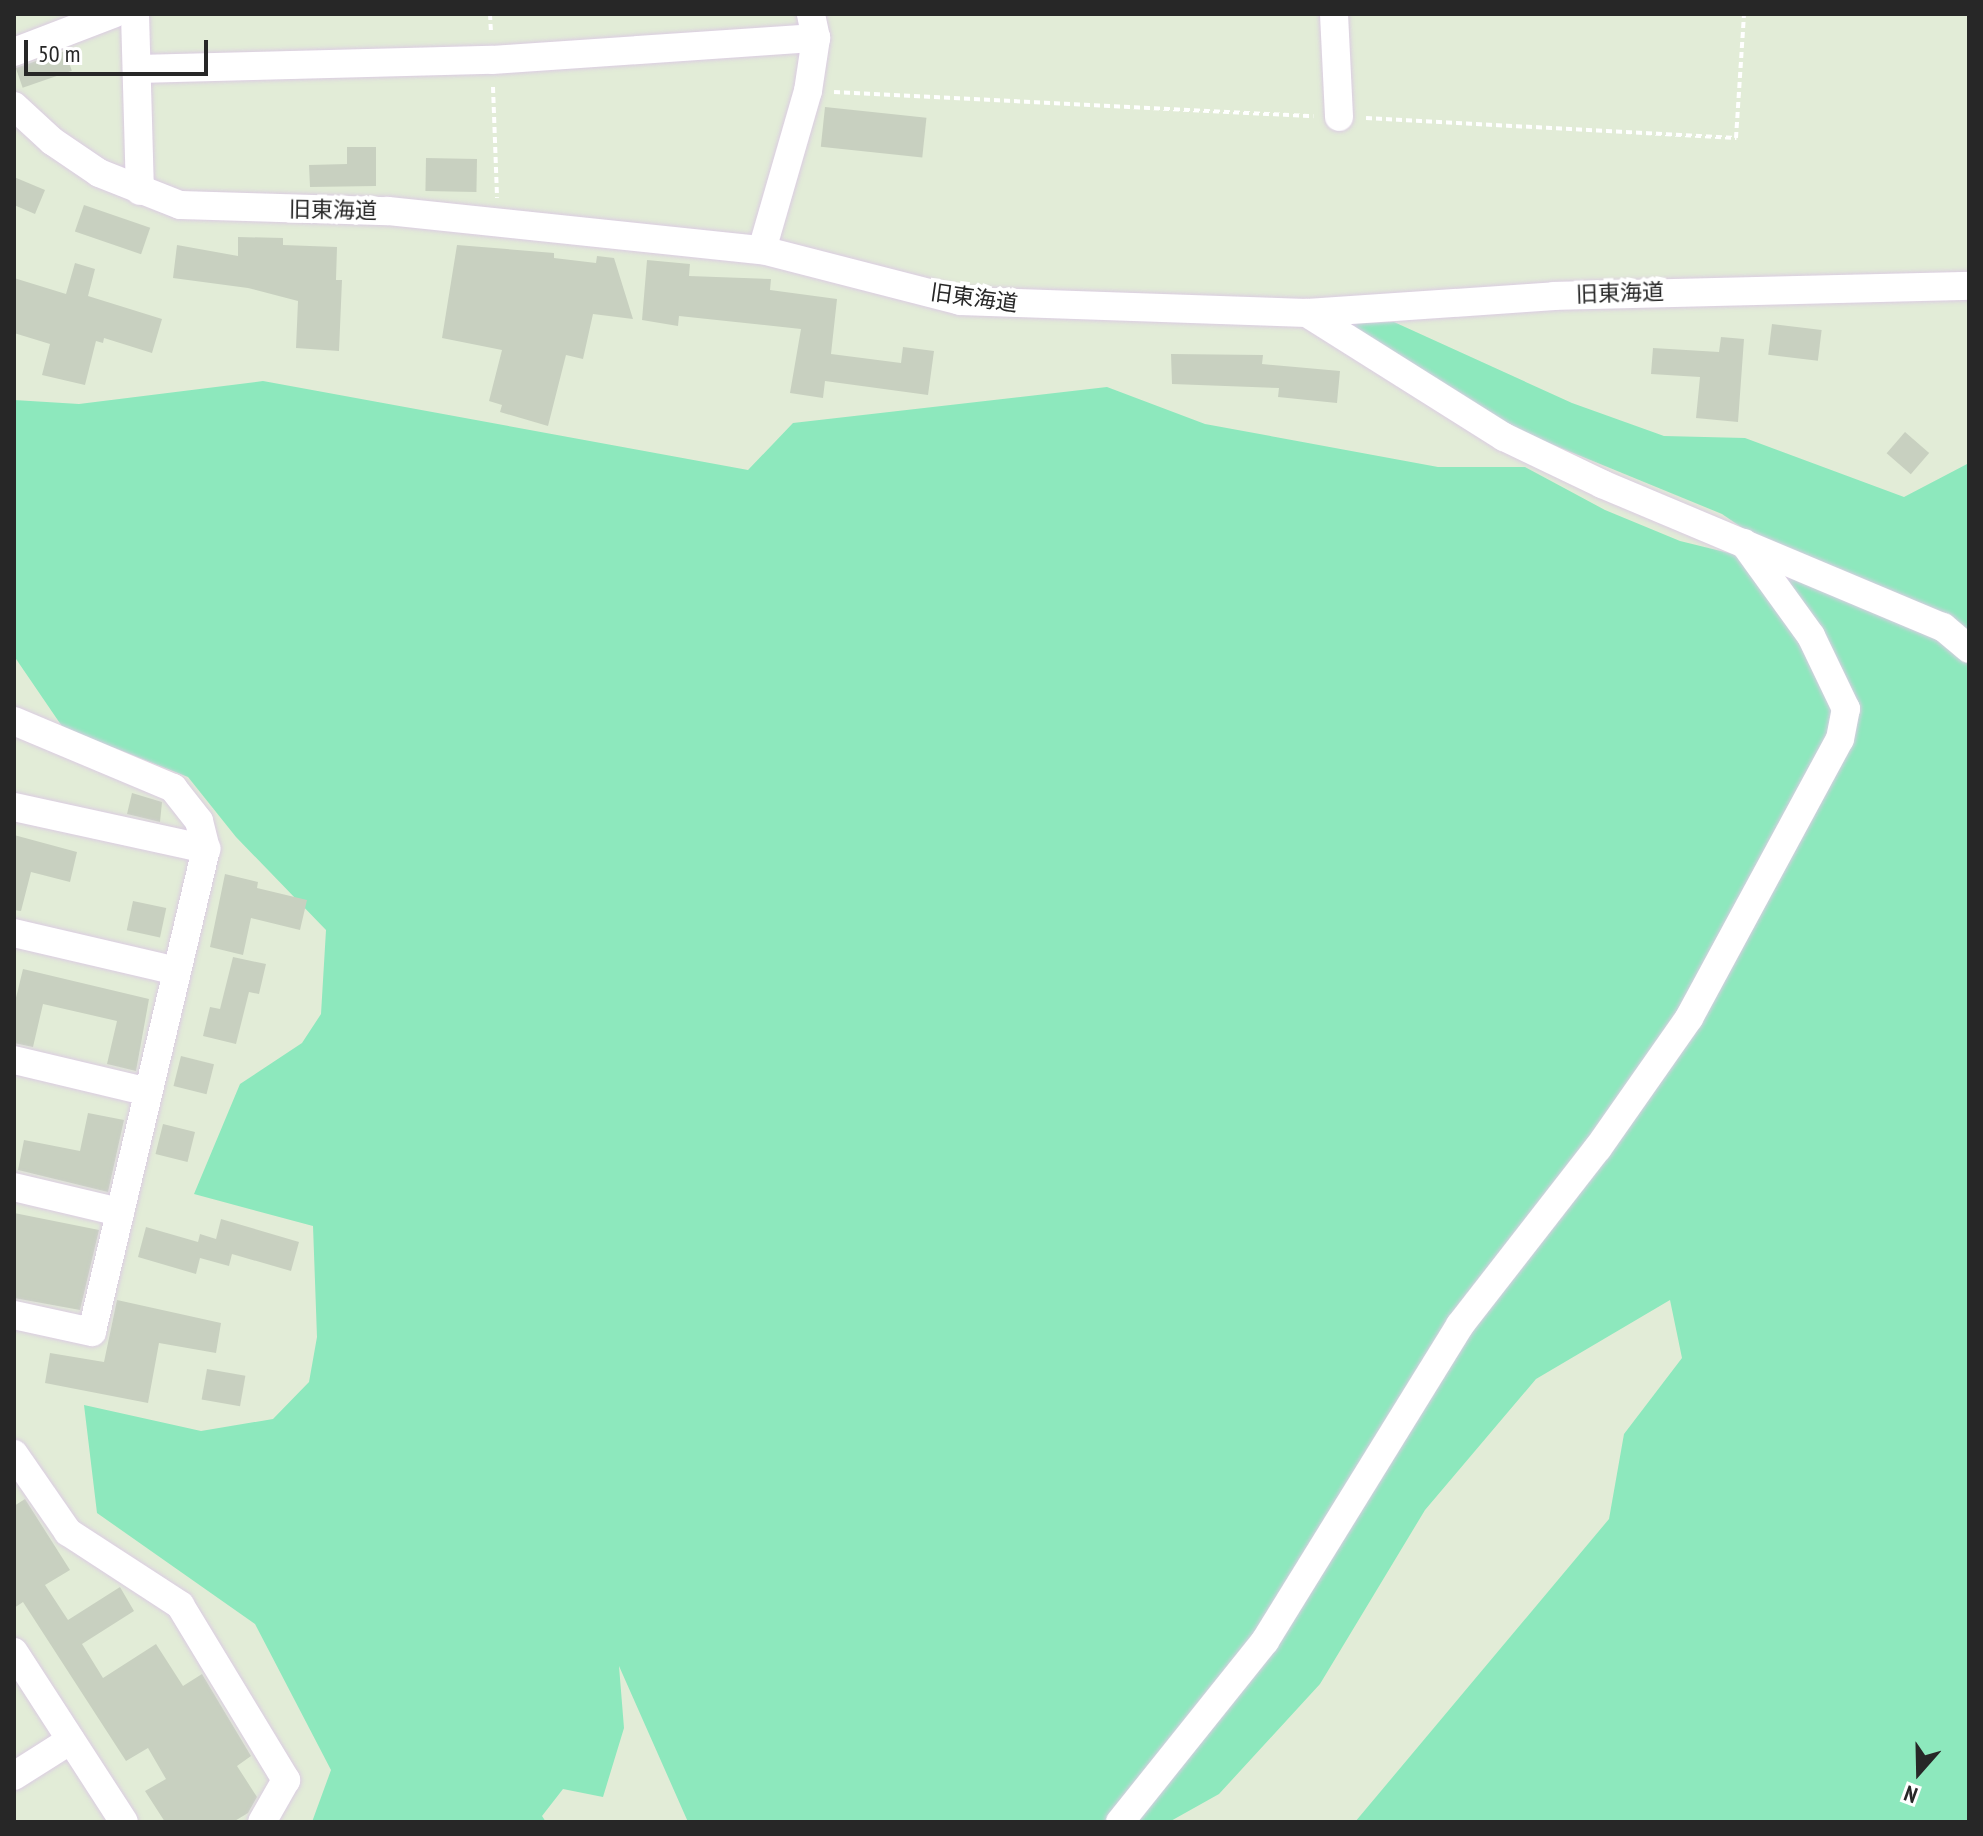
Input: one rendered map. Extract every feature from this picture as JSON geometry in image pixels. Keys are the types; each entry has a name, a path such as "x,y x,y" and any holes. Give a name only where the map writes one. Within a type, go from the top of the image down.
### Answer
{"street":[{"path":"14,52 113,14"},
{"path":"135,14 140,191"},
{"path":"1334,14 1339,117"},
{"path":"138,69 492,60 814,26 808,91 762,250"},
{"name":"旧東海道","path":"14,106 64,149 140,191 180,205 498,220 762,250 960,301 1307,313 1554,296 1969,286"},
{"path":"1307,313 1504,437 1943,627 1969,649"},
{"path":"1120,1822 1265,1641 1460,1325 1598,1148 1689,1018 1840,739 1846,709 1811,636 1744,543"},
{"path":"14,721 173,788 199,821 206,849 92,1332 14,1315"},
{"path":"14,807 206,849"},
{"path":"14,933 177,971"},
{"path":"14,1060 148,1092"},
{"path":"14,1187 120,1212"},
{"path":"14,1454 68,1532 180,1605 286,1780 262,1822"},
{"path":"14,1652 124,1822"},
{"path":"14,1776 71,1740"}],"path":[{"path":"490,14 498,220"},
{"path":"808,91 1736,138 1744,14"}],"green space":[{"path":"1394,322 1572,403 1664,436 1745,438 1904,497 1969,463 1969,1822 1355,1822 1609,1519 1624,1434 1682,1358 1670,1300 1536,1379 1425,1510 1320,1684 1219,1794 1169,1822 688,1822 619,1666 624,1728 603,1797 563,1789 542,1816 546,1822 312,1822 331,1770 255,1624 97,1513 84,1405 201,1431 273,1419 309,1382 317,1337 313,1226 194,1194 240,1084 302,1043 321,1014 326,930 236,837 188,777 115,748 70,738 14,656 14,400 79,404 263,381 748,470 793,423 1107,387 1205,424 1438,467 1525,467 1605,510 1680,541 1807,572 1722,514 1517,430 1323,324"}],"building":[{"path":"65,51 72,71 23,88 16,68"},
{"path":"825,107 926,118 922,157 821,147"},
{"path":"347,147 376,147 376,186 310,187 309,165 347,164"},
{"path":"426,158 477,159 476,192 425,191"},
{"path":"14,177 45,190 35,214 14,205"},
{"path":"84,205 150,228 141,254 75,231"},
{"path":"238,237 283,238 283,245 337,247 336,280 342,280 339,351 296,348 298,301 248,288 173,278 177,245 238,256"},
{"path":"457,245 554,253 554,258 596,263 597,256 614,258 633,319 593,314 583,359 566,355 548,426 500,412 502,405 489,401 502,350 442,338"},
{"path":"647,260 690,264 689,276 771,279 770,290 837,299 831,354 901,363 903,347 934,351 928,395 825,381 823,398 790,393 801,329 679,316 678,326 642,320"},
{"path":"75,263 95,269 88,296 162,319 152,353 104,338 103,343 96,341 85,385 42,375 50,344 14,333 14,278 66,294"},
{"path":"1772,324 1822,330 1818,361 1768,355"},
{"path":"1721,337 1744,339 1738,422 1696,418 1700,377 1651,374 1653,348 1719,352"},
{"path":"1171,354 1263,355 1262,364 1340,371 1337,403 1278,397 1279,388 1172,384"},
{"path":"1905,432 1929,453 1911,474 1887,453"},
{"path":"132,793 162,802 160,822 127,814"},
{"path":"14,835 77,852 70,882 31,872 21,911 14,910"},
{"path":"225,874 258,882 257,888 307,900 300,930 251,918 243,955 210,947"},
{"path":"133,901 166,908 160,937 127,930"},
{"path":"233,957 266,964 259,994 249,992 236,1044 203,1036 210,1007 220,1009"},
{"path":"23,969 149,999 136,1071 107,1064 117,1021 43,1004 33,1047 14,1043 14,1006"},
{"path":"181,1056 214,1064 206,1094 174,1086"},
{"path":"88,1113 124,1120 108,1192 18,1170 24,1140 80,1151"},
{"path":"163,1124 195,1132 188,1162 156,1154"},
{"path":"14,1213 99,1230 80,1310 14,1298"},
{"path":"221,1219 299,1242 291,1271 232,1254 229,1266 200,1258 196,1274 138,1257 146,1227 198,1242 200,1234 216,1239"},
{"path":"117,1300 221,1323 216,1353 159,1343 148,1403 45,1383 50,1353 104,1362"},
{"path":"207,1369 245,1376 240,1406 202,1400"},
{"path":"25,1499 70,1570 45,1585 68,1620 120,1587 134,1611 82,1644 103,1678 156,1644 183,1686 202,1674 251,1756 237,1766 257,1797 248,1813 233,1822 165,1822 145,1791 166,1779 148,1748 126,1761 23,1602 14,1608 14,1506"}]}
